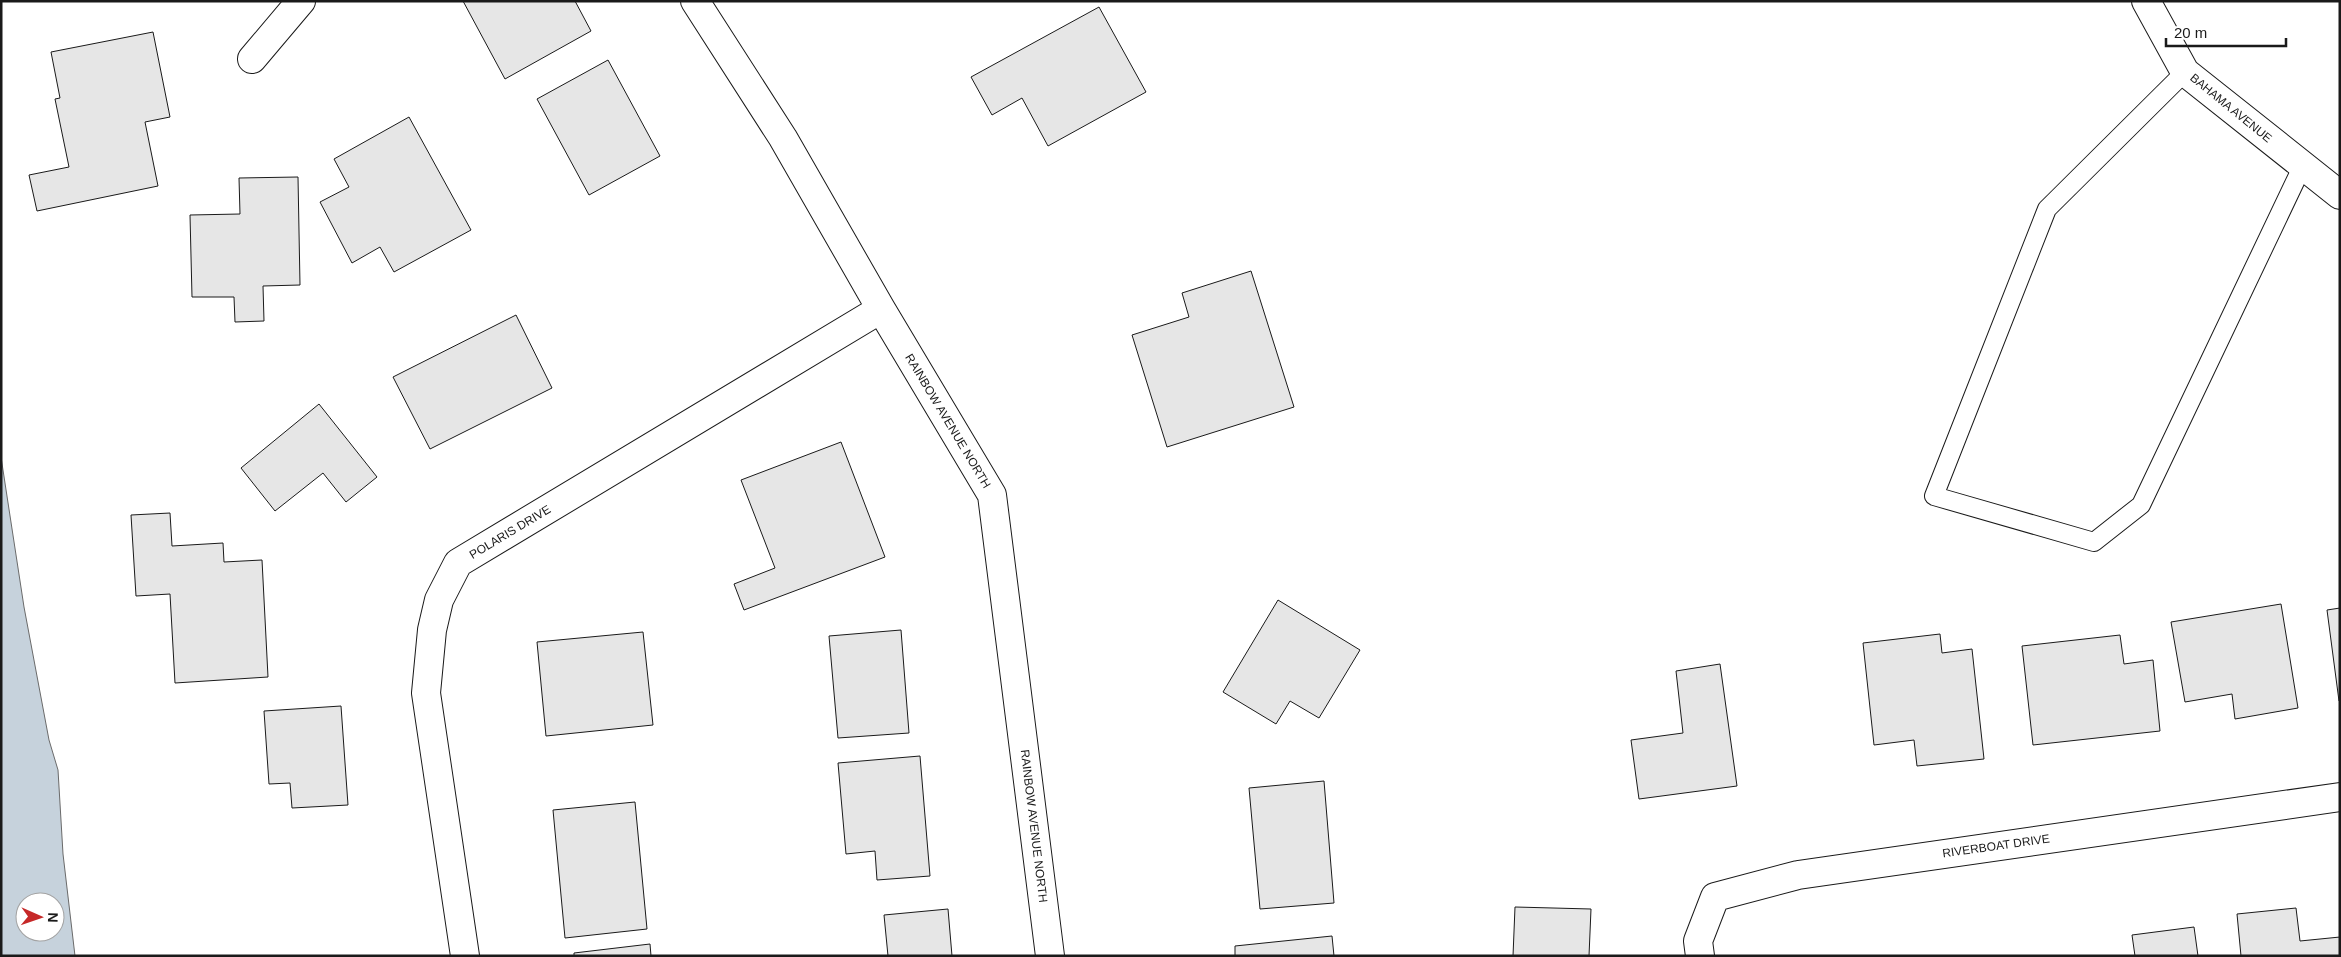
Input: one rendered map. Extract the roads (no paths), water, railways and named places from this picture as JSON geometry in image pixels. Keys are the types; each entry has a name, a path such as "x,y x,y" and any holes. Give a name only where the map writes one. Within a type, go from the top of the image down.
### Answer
{"street":[{"path":"252,59 301,1"},
{"name":"RAINBOW AVENUE NORTH","path":"695,1 783,138 881,309 992,495 1050,956"},
{"name":"BAHAMA AVENUE","path":"2146,1 2185,72 2340,195"},
{"name":"POLARIS DRIVE","path":"466,956 426,693 432,630 439,600 458,563 881,309"},
{"name":"RIVERBOAT DRIVE","path":"1700,956 1698,941 1715,897 1798,875 2340,797"}],"lane":[{"path":"2185,72 2047,209 1934,496 2094,542 2141,505 2303,165"}]}
